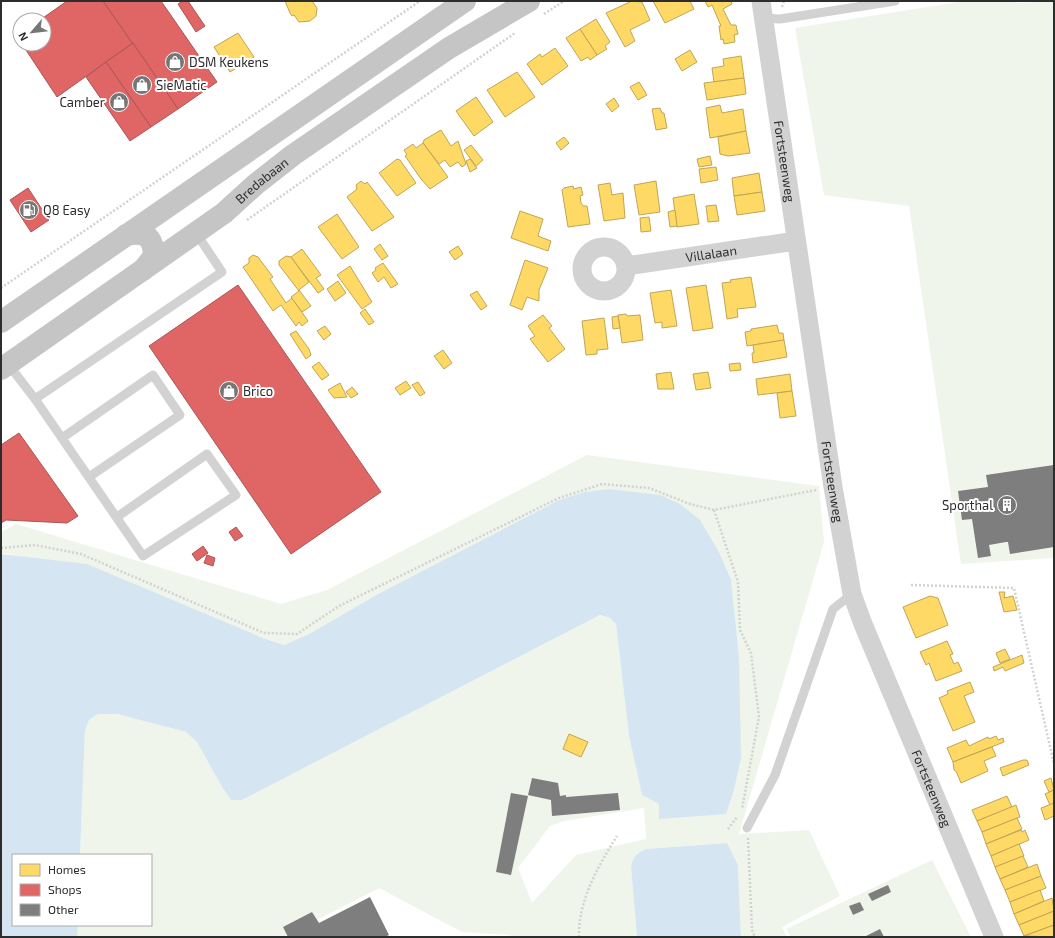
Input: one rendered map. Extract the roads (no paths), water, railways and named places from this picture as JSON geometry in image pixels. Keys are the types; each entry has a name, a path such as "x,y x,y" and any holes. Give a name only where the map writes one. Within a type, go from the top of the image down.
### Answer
{"main road":[{"path":"1,322 465,1"},
{"name":"Bredabaan","path":"4,366 196,234 224,214 256,184 293,156 450,48 534,9"},
{"path":"126,235 141,234 145,235 151,241 154,256 142,270"}],"street":[{"name":"Fortsteenweg","path":"764,7 796,240 833,487 852,594 866,631 994,937"},
{"name":"Villalaan","path":"626,266 796,240"}],"lane":[{"path":"764,7 780,19 895,1"},
{"path":"35,399 222,272 196,234"},
{"path":"4,366 35,399 89,477 116,517 143,556 236,494 207,454 116,517"},
{"path":"62,438 153,375 180,415 89,477"},
{"path":"747,828 775,775 833,609 852,594"}],"water":[{"path":"609,489 660,495 680,504 700,520 719,552 731,579 739,656 741,758 734,790 726,814 659,819 659,804 642,795 629,736 616,624 610,618 600,615 242,800 231,800 197,742 186,732 117,714 98,714 89,720 85,731 80,854 12,854 12,926 78,926 77,937 1,937 1,554 87,564 263,638 284,645 309,634 378,594 559,500 584,492"},
{"path":"727,843 738,865 741,937 637,937 631,867 636,856 646,849"}],"place":[{"name":"DSM Keukens","path":"175,62"},
{"name":"SieMatic","path":"142,85"},
{"name":"Camber","path":"119,102"},
{"name":"Q8 Easy","path":"29,210"},
{"name":"Brico","path":"229,391"},
{"name":"Sporthal","path":"1007,505"}]}
